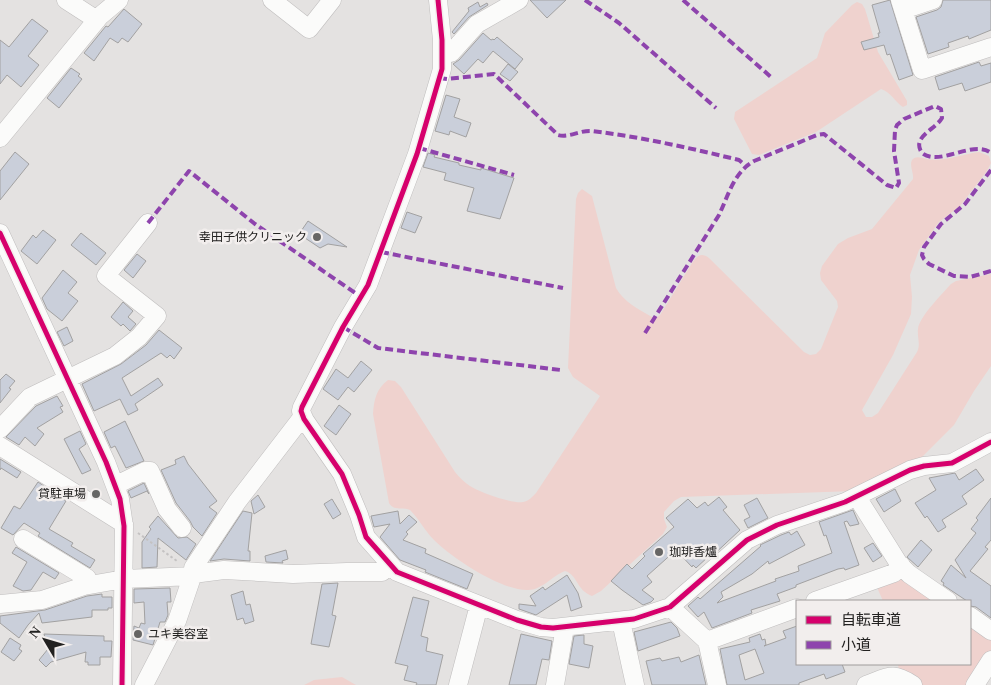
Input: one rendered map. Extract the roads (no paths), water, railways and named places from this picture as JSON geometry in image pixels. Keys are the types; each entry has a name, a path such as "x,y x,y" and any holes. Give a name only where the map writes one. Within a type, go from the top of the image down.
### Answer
{"street":[{"path":"66,0 97,20"},
{"path":"0,138 97,20 119,0"},
{"path":"272,0 308,29 332,0"},
{"path":"438,0 443,53 438,83 417,154 365,290 347,320 301,412 342,474 366,537 390,565 405,576 529,624 565,627 634,619 670,607 748,540 777,525 833,507 910,470 952,462 991,442"},
{"path":"443,53 451,53 477,24 519,0"},
{"path":"933,0 901,5 922,70 991,47"},
{"path":"0,429 30,396 120,352 139,337 158,316 106,276 148,223"},
{"path":"0,233 116,485 124,524 122,685"},
{"path":"144,685 177,621 194,568 237,502 300,420 304,418"},
{"path":"0,446 124,524"},
{"path":"116,485 146,471 150,471 167,509 182,528"},
{"path":"857,497 901,566 909,574 947,600"},
{"path":"23,539 87,578 88,585"},
{"path":"0,604 42,600 88,585 124,580 193,575 224,570 300,574 382,572 390,565"},
{"path":"818,600 894,573 901,566"},
{"path":"458,685 479,606"},
{"path":"670,607 707,641 718,685"},
{"path":"707,641 796,608"},
{"path":"971,617 991,631"},
{"path":"621,621 635,685"},
{"path":"555,685 565,627"},
{"path":"975,685 991,660"},
{"path":"866,685 892,676 899,676 913,685"}],"place":[{"name":"幸田子供クリニック","path":"317,237"},
{"name":"貸駐車場","path":"96,494"},
{"name":"珈琲香爐","path":"659,552"},
{"name":"ユキ美容室","path":"138,634"}]}
